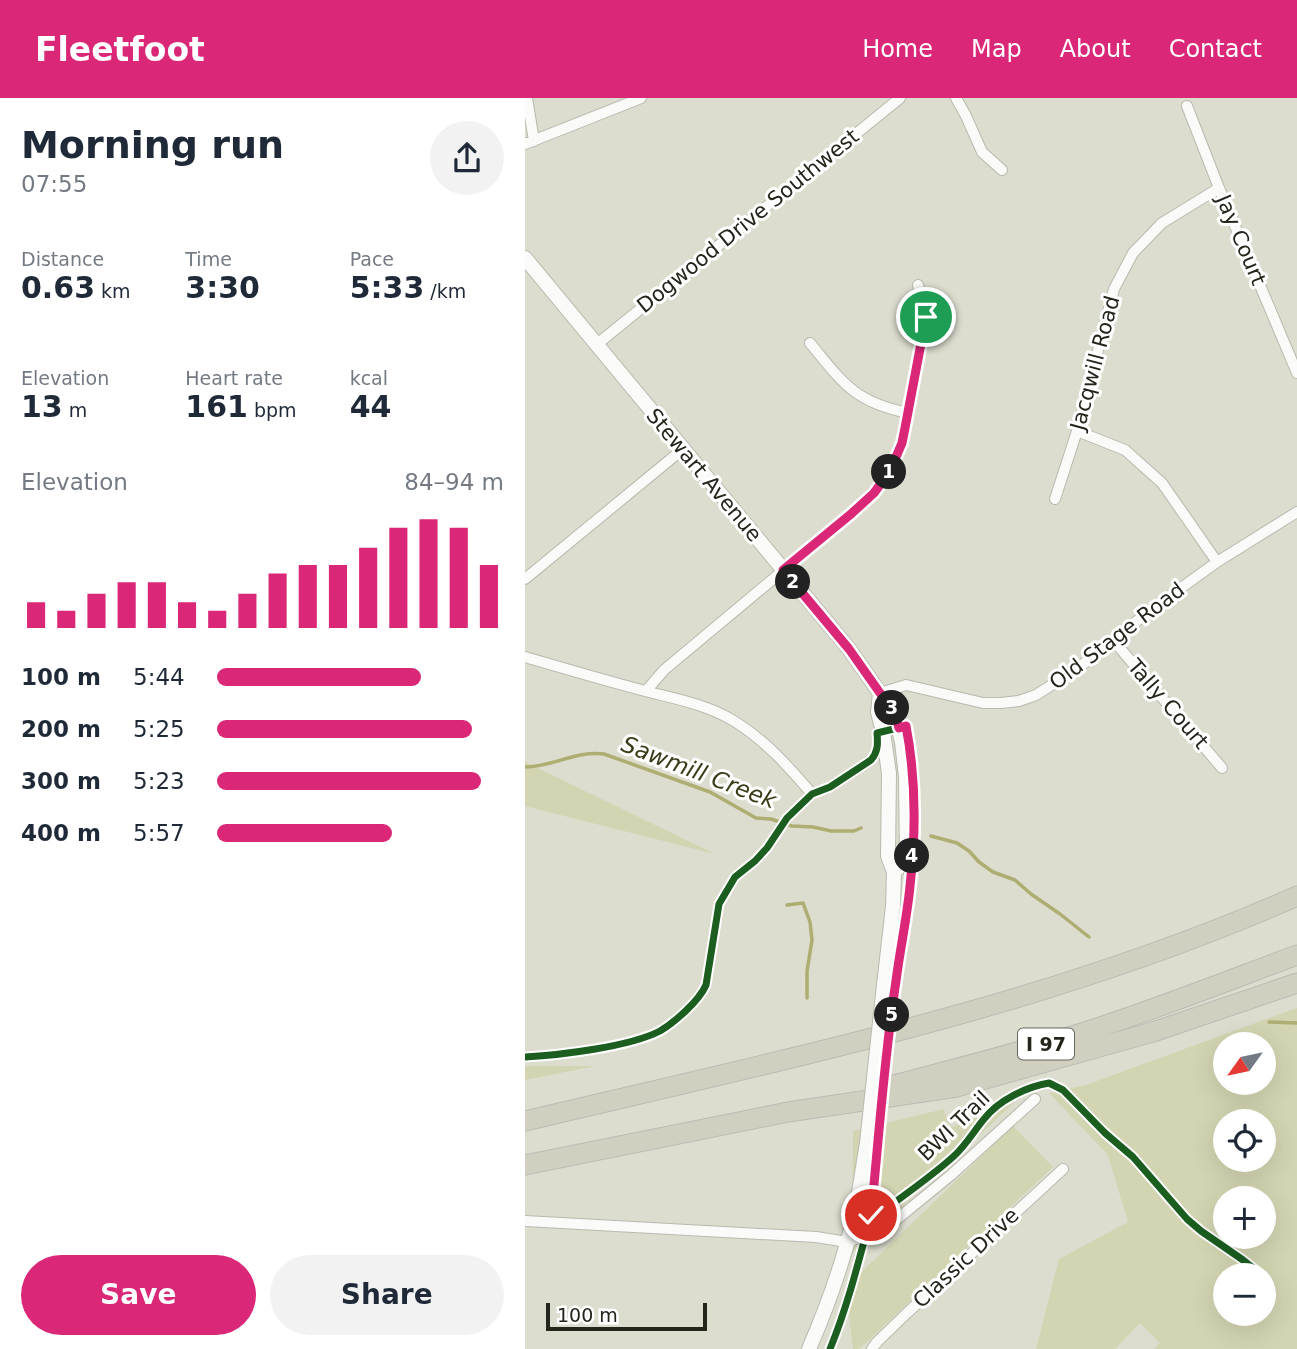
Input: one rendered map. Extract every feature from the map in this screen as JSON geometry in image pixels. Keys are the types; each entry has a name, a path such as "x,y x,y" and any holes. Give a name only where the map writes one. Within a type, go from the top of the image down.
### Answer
{"highway":[{"name":"I 97","path":"525,1121 775,1062 992,1006 1209,933 1297,896"},
{"name":"I 97","path":"525,1165 788,1112 1019,1052 1146,1012 1297,955"},
{"path":"788,1112 957,1087 1153,1032 1297,983"},
{"path":"525,1108 648,1092"},
{"path":"525,1177 656,1139"}],"street":[{"path":"527,98 530,143 641,98"},
{"name":"Dogwood Drive Southwest","path":"596,345 900,98"},
{"path":"956,98 982,152 1002,170"},
{"name":"Jay Court","path":"1187,106 1297,373"},
{"name":"Jacqwill Road","path":"1055,499 1077,431 1114,289 1133,253 1162,223 1219,188"},
{"name":"Stewart Avenue","path":"525,258 849,649 894,710 902,742 906,777 907,859 894,872 893,906 867,1143 855,1212 831,1292 809,1349"},
{"path":"646,691 664,670 862,504 882,483 902,443 926,317 918,285"},
{"path":"810,343 840,379 859,395 883,408 908,414"},
{"path":"1077,431 1125,450 1162,483 1217,562"},
{"path":"525,579 683,449"},
{"name":"Old Stage Road","path":"880,693 906,685 983,703 1019,701 1037,695 1077,669 1217,562 1297,512"},
{"name":"Tally Court","path":"1113,640 1222,768"},
{"path":"525,657 706,708 733,720 776,755 812,794"},
{"path":"525,1221 816,1237 847,1242 885,1228 951,1175 1035,1100"},
{"name":"Classic Drive","path":"872,1349 1062,1169"}],"green space":[{"path":"525,762 715,854 525,806"},
{"path":"1297,1008 1297,1349 1154,1349 1160,1343 1140,1323 1115,1349 1036,1349 1059,1259 1128,1222 1108,1155 1049,1093 1086,1085 1213,1039 1213,1096 1276,1096 1276,1032 1231,1032"},
{"path":"525,1066 595,1066 525,1080"},
{"path":"1015,1102 852,1253 853,1131 944,1109 950,1128"},
{"path":"1013,1126 1053,1167 859,1349 853,1349 846,1287"}],"waterway":[{"name":"Sawmill Creek","path":"525,767 584,754 604,754 710,792 756,818 831,831 854,831 861,828"},
{"name":"Sawmill Creek","path":"931,836 957,843 993,872 1015,880 1089,937"},
{"path":"787,905 803,903 810,922 812,940 807,971 807,998"},
{"name":"Sawmill Creek","path":"1269,1022 1297,1023"}],"cycle path":[{"path":"525,1057 631,1042 660,1031 679,1017 698,998 706,985 719,904 735,877 755,861 787,818 812,794 830,787 871,760 877,748 877,733 906,726 913,775 913,849 895,986 871,1215 848,1299 830,1349"},
{"name":"BWI Trail","path":"871,1215 881,1213 945,1164 990,1112 1005,1100 1022,1091 1049,1083 1063,1090 1133,1157 1187,1219 1247,1263"}],"route":[{"path":"871,1215 895,982 911,884 914,797 912,759 906,726 899,728 894,710 864,669 783,570 874,493 890,471 902,443 926,317"}]}
